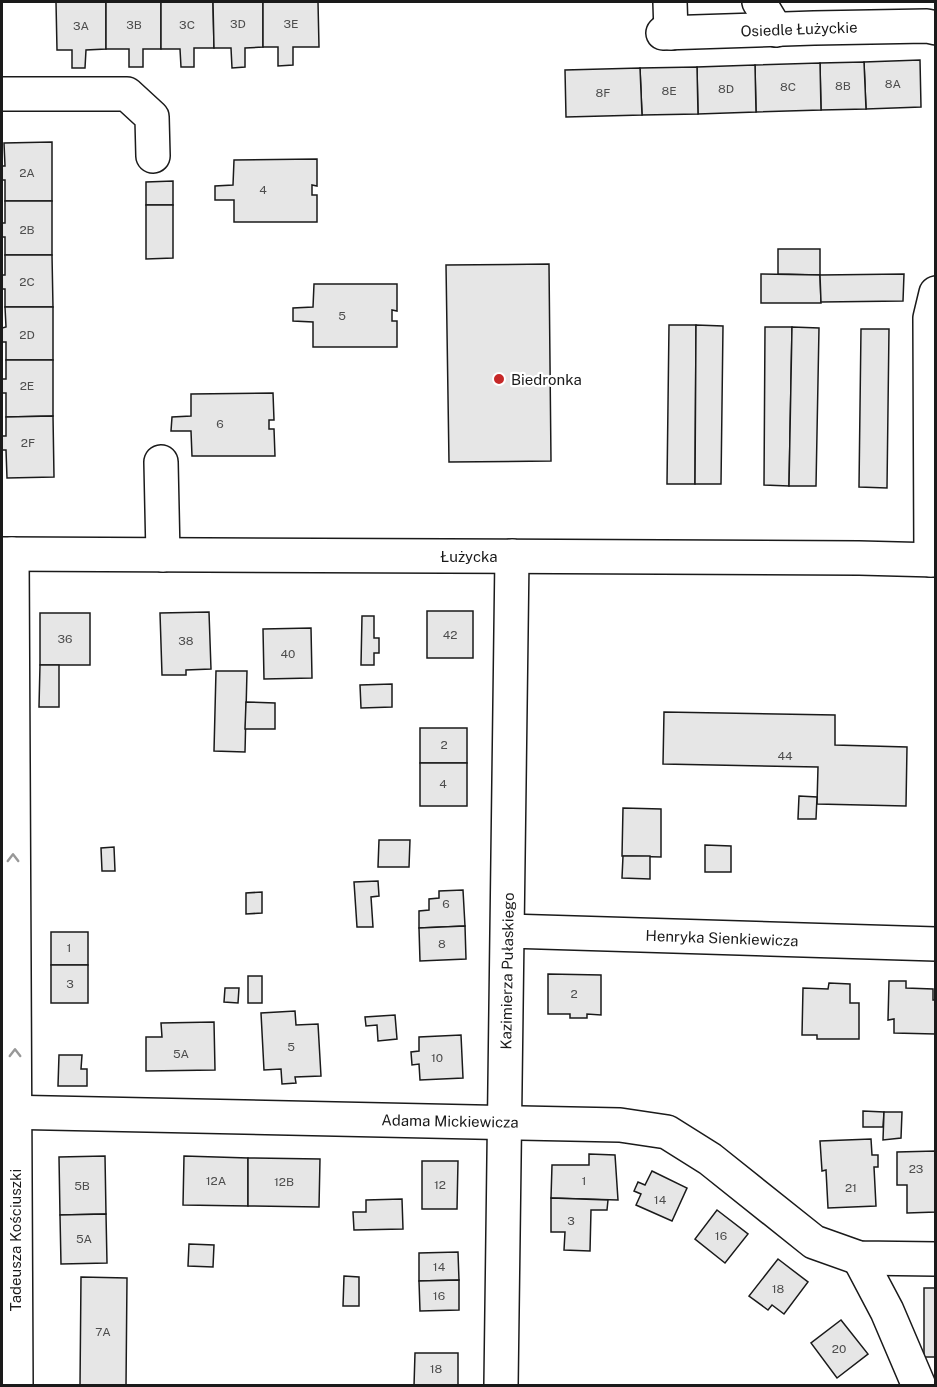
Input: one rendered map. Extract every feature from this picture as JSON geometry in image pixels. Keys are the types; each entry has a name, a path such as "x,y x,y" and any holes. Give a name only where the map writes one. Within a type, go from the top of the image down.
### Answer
{"street":[{"path":"759,2 776,30"},
{"name":"Osiedle Łużyckie","path":"668,23 776,30 927,26 936,28"},
{"path":"2,94 127,94 152,117 153,156"},
{"path":"933,560 930,318 936,293"},
{"path":"161,462 163,555"},
{"name":"Łużycka","path":"7,554 933,560"},
{"name":"Tadeusza Kościuszki","path":"7,554 8,1112 16,1386"},
{"name":"Kazimierza Pułaskiego","path":"501,1386 512,556"},
{"name":"Henryka Sienkiewicza","path":"508,931 936,944"},
{"name":"Adama Mickiewicza","path":"8,1112 620,1125 667,1132 710,1159 814,1242 859,1258 936,1259"},
{"path":"859,1258 887,1311 919,1386"}],"building":[{"path":"56,2 106,2 106,49 86,50 85,68 72,68 72,50 57,50"},
{"path":"106,2 161,2 161,49 143,49 143,67 129,67 129,49 106,49"},
{"path":"161,2 213,2 214,48 194,48 194,67 181,67 180,49 161,49"},
{"path":"213,2 263,2 263,47 245,48 245,67 232,68 231,48 214,48"},
{"path":"263,2 318,2 319,47 293,47 293,65 278,66 278,47 263,47"},
{"path":"920,60 921,107 866,109 864,62"},
{"path":"864,62 866,109 821,110 820,63"},
{"path":"820,63 821,110 756,112 755,65"},
{"path":"755,65 756,112 698,114 697,67"},
{"path":"697,67 698,114 642,115 640,68"},
{"path":"640,68 642,115 566,117 565,70"},
{"path":"52,142 52,201 5,201 5,180 2,180 2,166 5,166 4,143"},
{"path":"317,159 317,186 312,185 312,195 317,195 317,222 234,222 234,200 215,200 215,186 233,185 234,160"},
{"path":"173,181 173,205 146,205 146,182"},
{"path":"5,201 52,201 52,255 5,255 2,223 5,223"},
{"path":"146,205 173,205 173,258 146,259"},
{"path":"778,249 820,249 820,275 778,274"},
{"path":"5,255 52,255 53,307 5,307 2,275 5,275"},
{"name":"Biedronka","path":"549,264 551,461 449,462 446,265"},
{"path":"761,274 820,275 821,303 761,303"},
{"path":"904,274 903,301 821,302 820,275"},
{"path":"314,284 397,284 397,311 392,310 392,321 397,321 397,347 313,347 313,322 293,321 293,308 313,307"},
{"path":"5,307 53,307 53,360 6,360 6,342 2,342 2,328 6,327"},
{"path":"669,325 696,325 695,484 667,484"},
{"path":"696,325 723,326 721,484 695,484"},
{"path":"765,327 792,327 789,486 764,485"},
{"path":"792,327 819,328 816,486 789,486"},
{"path":"861,329 889,329 887,488 859,487"},
{"path":"6,360 53,360 53,416 6,417 6,393 2,393 2,379 6,379"},
{"path":"273,393 274,420 269,420 269,429 274,429 275,456 192,456 191,431 171,431 172,417 191,416 191,394"},
{"path":"53,416 54,477 7,478 6,450 2,450 2,436 6,436 6,417"},
{"path":"427,611 473,611 473,658 427,658"},
{"path":"209,612 211,669 186,670 186,675 162,675 160,613"},
{"path":"40,613 90,613 90,665 40,665"},
{"path":"362,616 374,616 374,638 379,638 379,653 374,653 374,665 361,665"},
{"path":"311,628 312,678 264,679 263,629"},
{"path":"40,665 59,665 59,707 39,707"},
{"path":"216,671 247,671 245,752 214,751"},
{"path":"392,684 392,707 361,708 360,685"},
{"path":"246,702 275,703 275,729 245,729"},
{"path":"664,712 835,715 835,745 907,747 906,806 817,804 818,767 663,764"},
{"path":"420,728 467,728 467,763 420,763"},
{"path":"420,763 467,763 467,806 420,806"},
{"path":"799,796 817,797 816,819 798,819"},
{"path":"623,808 661,809 661,857 622,856"},
{"path":"379,840 410,840 409,867 378,867"},
{"path":"705,845 731,846 731,872 705,872"},
{"path":"114,847 115,871 102,871 101,848"},
{"path":"623,856 650,856 650,879 622,878"},
{"path":"378,881 379,896 371,897 373,927 357,927 354,882"},
{"path":"463,890 465,926 419,928 419,911 429,910 429,899 439,898 439,891"},
{"path":"262,892 262,913 246,914 246,893"},
{"path":"465,926 466,959 420,961 419,928"},
{"path":"51,932 88,932 88,965 51,965"},
{"path":"51,965 88,965 88,1003 51,1003"},
{"path":"548,974 601,975 601,1015 587,1014 587,1018 570,1018 570,1014 548,1014"},
{"path":"248,976 262,976 262,1003 248,1003"},
{"path":"889,981 906,981 906,988 933,989 935,1034 894,1033 894,1019 888,1020"},
{"path":"829,983 850,984 850,1003 859,1003 859,1039 817,1039 817,1035 802,1035 803,988 828,989"},
{"path":"225,988 239,988 238,1003 224,1002"},
{"path":"295,1011 296,1025 318,1024 321,1076 295,1077 296,1083 282,1084 281,1069 264,1070 261,1013"},
{"path":"395,1015 397,1039 378,1041 377,1025 366,1026 365,1017"},
{"path":"214,1022 215,1070 146,1071 146,1037 162,1037 161,1023"},
{"path":"461,1035 463,1078 420,1080 419,1064 412,1065 411,1052 419,1051 419,1037"},
{"path":"59,1055 82,1055 81,1069 87,1069 87,1086 58,1086"},
{"path":"863,1111 884,1112 883,1127 863,1127"},
{"path":"884,1112 902,1112 901,1138 883,1140"},
{"path":"871,1139 872,1155 878,1155 878,1167 874,1167 876,1206 828,1208 826,1170 822,1171 820,1141"},
{"path":"936,1151 936,1212 907,1213 907,1185 897,1185 897,1152"},
{"path":"589,1154 615,1155 618,1200 551,1198 552,1165 589,1165"},
{"path":"105,1156 106,1214 60,1215 59,1157"},
{"path":"184,1156 248,1158 248,1206 183,1205"},
{"path":"248,1158 320,1159 319,1207 248,1206"},
{"path":"422,1161 458,1161 457,1209 422,1209"},
{"path":"652,1171 687,1188 672,1221 636,1205 641,1194 634,1191 638,1182 645,1185"},
{"path":"551,1198 608,1200 607,1210 591,1210 590,1251 564,1250 565,1232 551,1232"},
{"path":"402,1199 403,1229 354,1230 353,1212 366,1212 366,1200"},
{"path":"717,1210 748,1234 725,1263 695,1239"},
{"path":"106,1214 107,1263 61,1264 60,1215"},
{"path":"189,1244 214,1245 213,1267 188,1266"},
{"path":"458,1252 459,1280 419,1281 419,1253"},
{"path":"778,1259 808,1282 784,1314 772,1305 768,1310 749,1296"},
{"path":"344,1276 359,1277 359,1306 343,1306"},
{"path":"81,1277 127,1278 126,1386 80,1386"},
{"path":"459,1280 459,1310 420,1311 419,1281"},
{"path":"924,1288 936,1288 936,1357 924,1357"},
{"path":"841,1320 868,1354 837,1378 811,1343"},
{"path":"415,1353 458,1353 458,1386 414,1386"}],"place":[{"name":"Biedronka","path":"499,379"}]}
